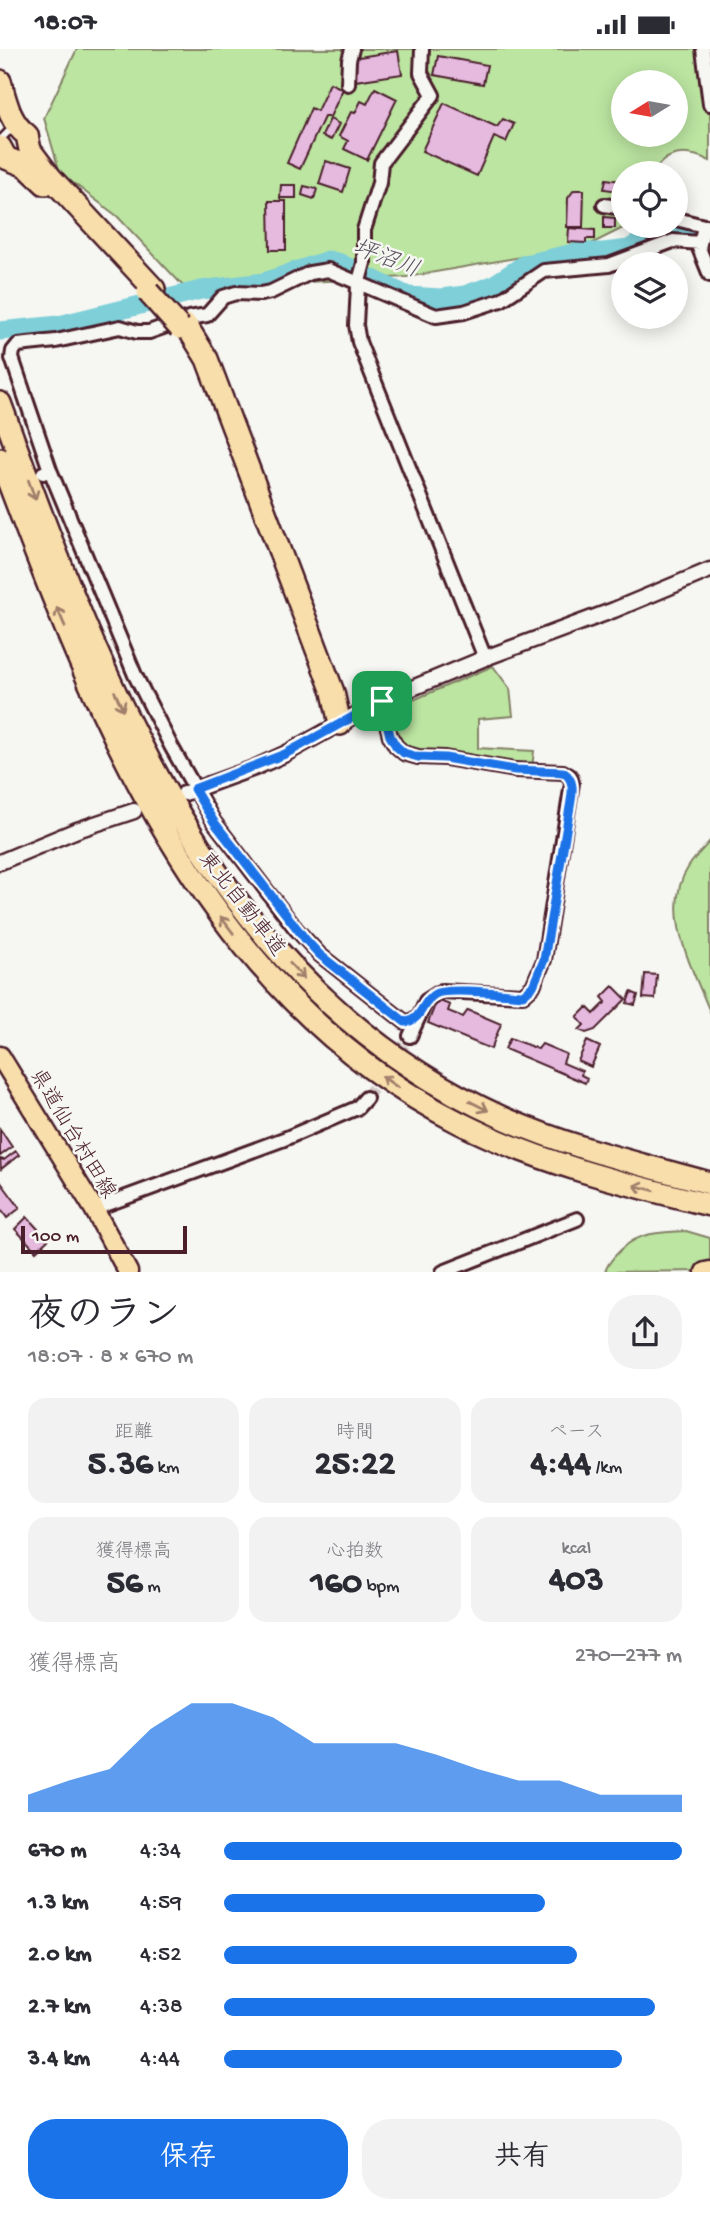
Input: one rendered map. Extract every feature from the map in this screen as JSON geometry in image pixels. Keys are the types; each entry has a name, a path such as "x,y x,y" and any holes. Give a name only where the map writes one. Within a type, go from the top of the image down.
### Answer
{"highway":[{"path":"0,81 8,108 11,145"},
{"path":"0,112 11,145 26,166 151,291 183,327 202,363 321,688 340,724"},
{"name":"東北自動車道","path":"0,403 68,583 129,722 158,779 203,853 270,943 307,982 379,1044 459,1096 543,1135 710,1183"},
{"name":"東北自動車道","path":"0,459 85,674 142,790 213,905 254,959 288,997 362,1062 461,1123 571,1168 710,1205"}],"main road":[{"name":"県道仙台村田線","path":"0,1056 94,1209 128,1272"}],"street":[{"path":"348,84 352,49"},
{"path":"422,49 421,73 433,95 381,163 376,197 364,230 356,325 359,342 485,658"},
{"path":"703,49 710,104"},
{"path":"604,205 611,206"},
{"path":"418,1017 411,1022 405,1022 320,955 296,929 190,791 135,675 47,472 12,358 13,351 18,345 56,341 120,327 149,332 207,314 223,297 236,293 271,292 310,273 328,270 360,277 436,316 464,312 501,300 544,271 609,265 703,233 699,248 710,275"},
{"path":"190,791 285,754 382,701 710,570"},
{"path":"382,701 390,736 404,753 515,770 563,772 570,776 572,783 544,960 533,986 523,995 442,991 426,1001 410,1036"},
{"path":"0,862 77,830 134,811"},
{"path":"94,1209 284,1139 357,1108 366,1098"},
{"path":"443,1272 578,1219"}],"green space":[{"path":"77,49 710,49 710,161 694,155 678,154 663,161 611,161 611,234 589,245 407,277 185,288 117,216 60,173 44,118"},
{"path":"493,666 510,689 513,716 478,719 478,748 534,751 532,767 414,751 399,738 392,709"},
{"path":"710,841 710,1012 682,940 677,902 681,883 689,866"},
{"path":"686,1231 710,1238 710,1271 605,1272 610,1262 630,1242 655,1233"}],"building":[{"path":"398,51 402,74 355,81 352,58"},
{"path":"438,56 487,65 483,84 434,75"},
{"path":"330,83 343,89 330,117 324,117 300,169 287,163 311,108 317,111"},
{"path":"375,88 397,99 367,160 344,149 348,141 339,136 351,112 355,113 361,101 367,104"},
{"path":"444,103 497,127 503,119 514,124 506,142 494,137 477,176 422,151"},
{"path":"330,119 339,124 331,140 322,136"},
{"path":"326,161 350,169 343,192 319,184"},
{"path":"606,179 611,180 611,190 604,189"},
{"path":"281,185 296,185 296,198 280,198"},
{"path":"304,186 317,189 314,199 302,195"},
{"path":"574,190 584,190 583,227 567,227 568,198"},
{"path":"269,201 286,201 286,250 270,250"},
{"path":"604,217 611,218 611,228 604,228"},
{"path":"569,228 595,230 595,239 586,239 586,243 568,242"},
{"path":"645,974 657,975 655,999 643,998"},
{"path":"613,986 626,999 595,1030 586,1033 579,1030 584,1025 577,1017 587,1007 594,1014 606,1002 602,997"},
{"path":"631,992 638,995 635,1005 627,1003"},
{"path":"437,1000 450,1005 448,1011 463,1017 468,1010 501,1024 491,1049 428,1023"},
{"path":"510,1038 538,1049 542,1044 566,1054 563,1063 582,1071 581,1075 587,1078 585,1083 505,1049"},
{"path":"587,1041 600,1047 591,1067 578,1061"},
{"path":"0,1129 12,1147 0,1156"},
{"path":"16,1151 19,1155 1,1169 0,1159 4,1160"},
{"path":"0,1181 20,1208 7,1218 0,1208"},
{"path":"27,1217 48,1240 36,1251 15,1229"}],"waterway":[{"name":"坪沼川","path":"0,331 59,325 201,290 264,282 328,260 340,263 408,296 441,298 465,295 493,285 525,264 578,252 629,249 660,233 710,234"}],"tunnel":[{"path":"366,1098 410,1036"}],"route":[{"path":"382,701 390,736 404,753 515,770 563,772 570,776 570,807 544,960 533,986 523,995 442,991 426,1001 418,1017 411,1022 405,1022 320,955 296,929 214,822 194,789 285,754 382,701"}]}
